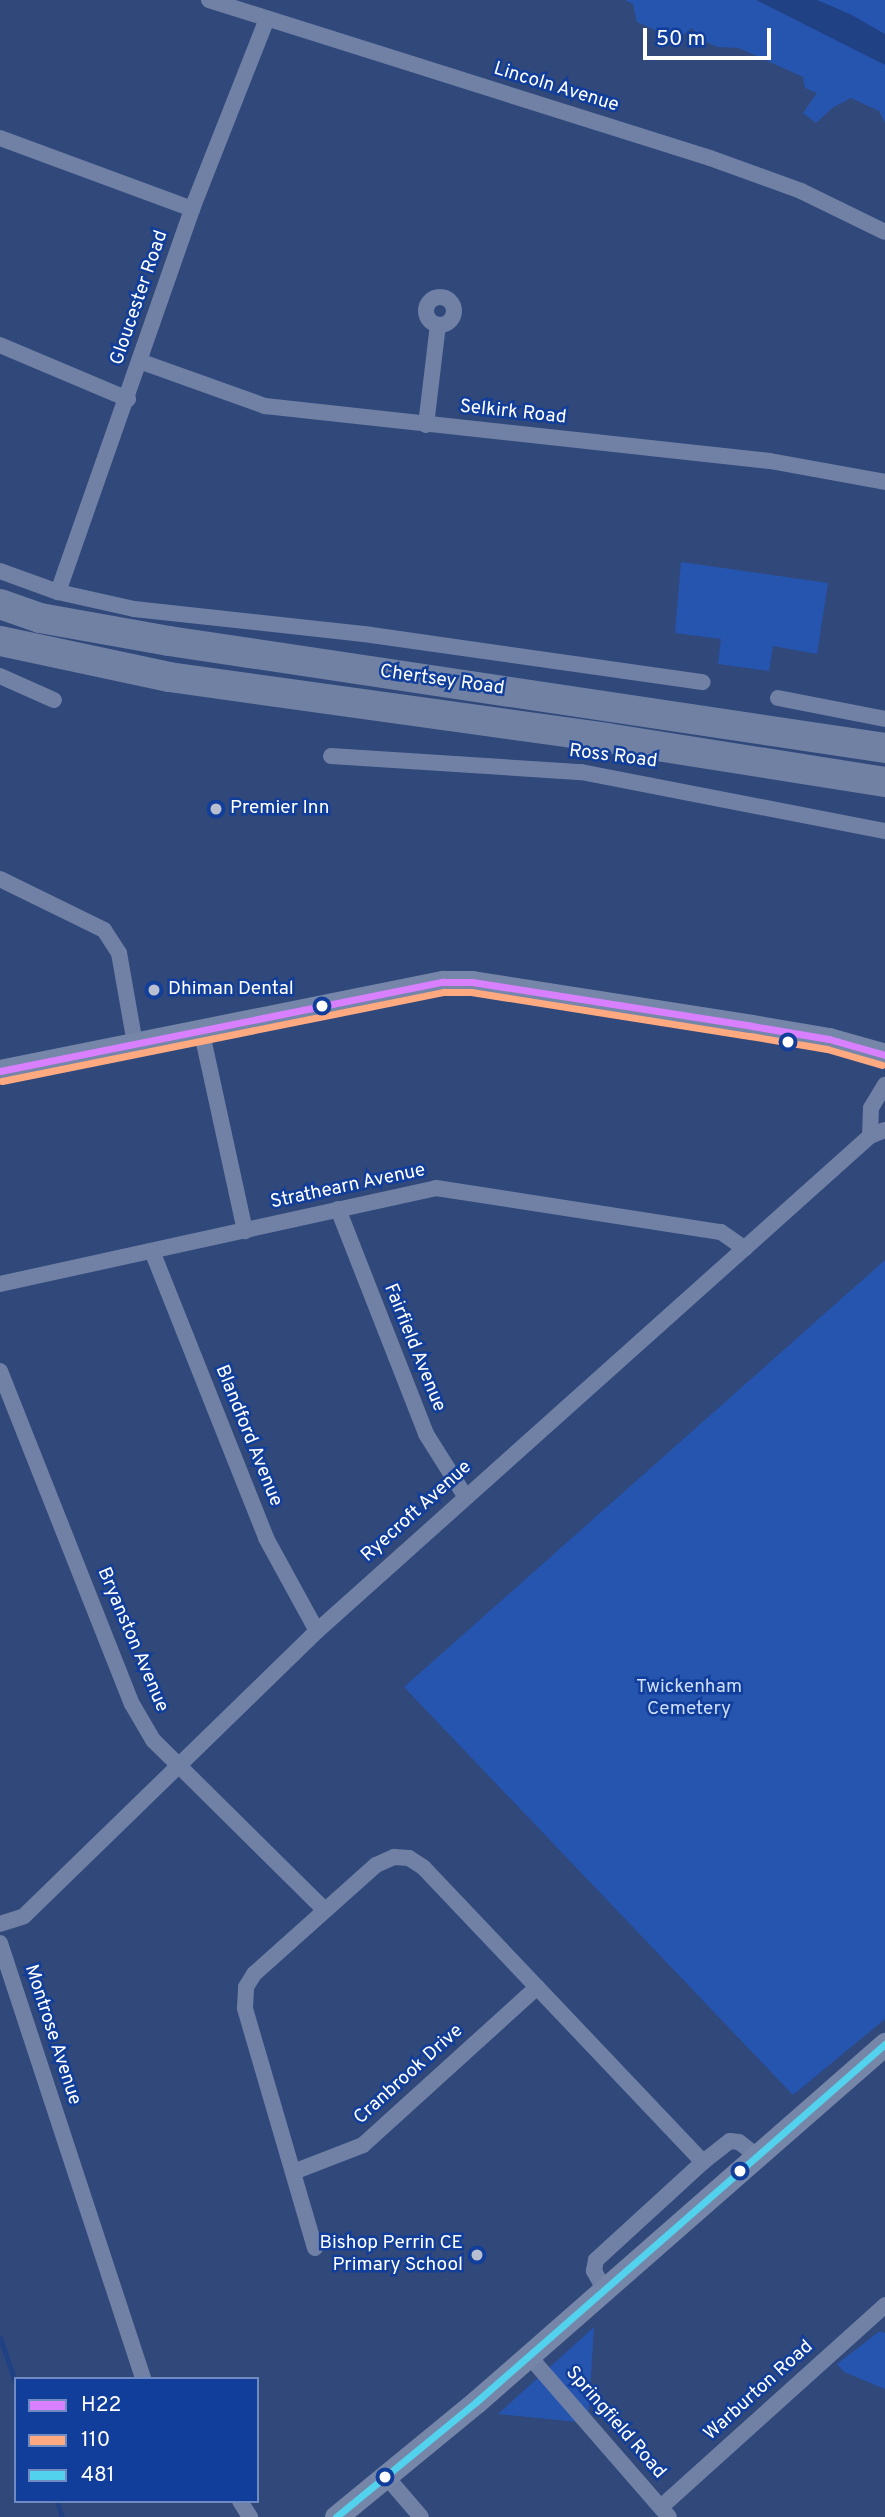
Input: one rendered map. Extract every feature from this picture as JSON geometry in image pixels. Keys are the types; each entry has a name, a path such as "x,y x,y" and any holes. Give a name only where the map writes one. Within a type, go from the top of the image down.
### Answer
{"highway":[{"name":"Chertsey Road","path":"0,604 40,618 169,641 885,748"},
{"name":"Chertsey Road","path":"0,641 169,677 607,738 885,782"}],"street":[{"name":"Lincoln Avenue","path":"209,0 710,158 801,191 885,232"},
{"name":"Gloucester Road","path":"58,592 142,362 192,209 267,19"},
{"path":"0,138 192,209"},
{"path":"426,425 438,325"},
{"path":"0,345 128,398"},
{"name":"Selkirk Road","path":"142,362 265,406 744,458 885,482"},
{"name":"Chertsey Road","path":"0,571 58,592 134,609 364,634 703,682"},
{"path":"0,676 54,700"},
{"path":"778,698 885,719"},
{"name":"Ross Road","path":"331,756 594,774 885,831"},
{"path":"0,880 104,930 118,953 135,1044"},
{"path":"0,1071 411,985 472,982 829,1039 885,1055"},
{"path":"201,1029 245,1231"},
{"name":"Ryecroft Avenue","path":"0,1924 24,1916 317,1631 465,1496 878,1133 871,1108 885,1085"},
{"name":"Strathearn Avenue","path":"0,1284 436,1188 721,1232 745,1249"},
{"name":"Fairfield Avenue","path":"338,1209 426,1434 465,1496"},
{"name":"Blandford Avenue","path":"152,1251 266,1538 317,1631"},
{"name":"Bryanston Avenue","path":"0,1371 132,1704 176,1767 325,1910"},
{"path":"315,2248 296,2171 245,2008 246,1987 254,1974 376,1865 394,1857 409,1858 423,1867 703,2162"},
{"name":"Montrose Avenue","path":"0,1943 142,2377"},
{"name":"Cranbrook Drive","path":"296,2171 363,2146 537,1987"},
{"path":"336,2517 529,2356 885,2043"},
{"path":"604,2289 594,2271 596,2260 703,2162 730,2141 739,2143 758,2157"},
{"name":"Warburton Road","path":"665,2512 885,2305"},
{"name":"Springfield Road","path":"529,2356 665,2512"},
{"path":"385,2475 421,2517"}],"green space":[{"path":"625,0 885,0 885,123 879,111 851,98 832,108 816,123 803,113 817,93 805,88 803,77 739,48 717,47 702,40 692,28 671,44 664,34 637,22 633,4"},
{"path":"681,562 828,583 817,654 773,646 769,671 718,664 721,639 675,633"},
{"name":"Twickenham Cemetery","path":"885,1260 885,2019 793,2095 404,1687"},
{"path":"594,2327 588,2423 498,2414"},
{"path":"880,2331 885,2333 885,2389 844,2372 837,2364"}],"shaded area":[{"path":"756,0 817,0 850,14 885,34 885,65"}],"waterway":[{"path":"0,2338 14,2378"},
{"path":"58,2503 62,2517"}],"transit line":[{"name":"H22","path":"0,1071 443,982 472,982 752,1026 829,1039 885,1055"},
{"name":"110","path":"2,1081 444,992 471,992 750,1036 827,1049 882,1065"},
{"name":"481","path":"336,2517 476,2402 885,2044"}],"place":[{"name":"Premier Inn","path":"216,809"},
{"name":"Dhiman Dental","path":"154,990"},
{"name":"Bishop Perrin CE Primary School","path":"477,2255"}]}
